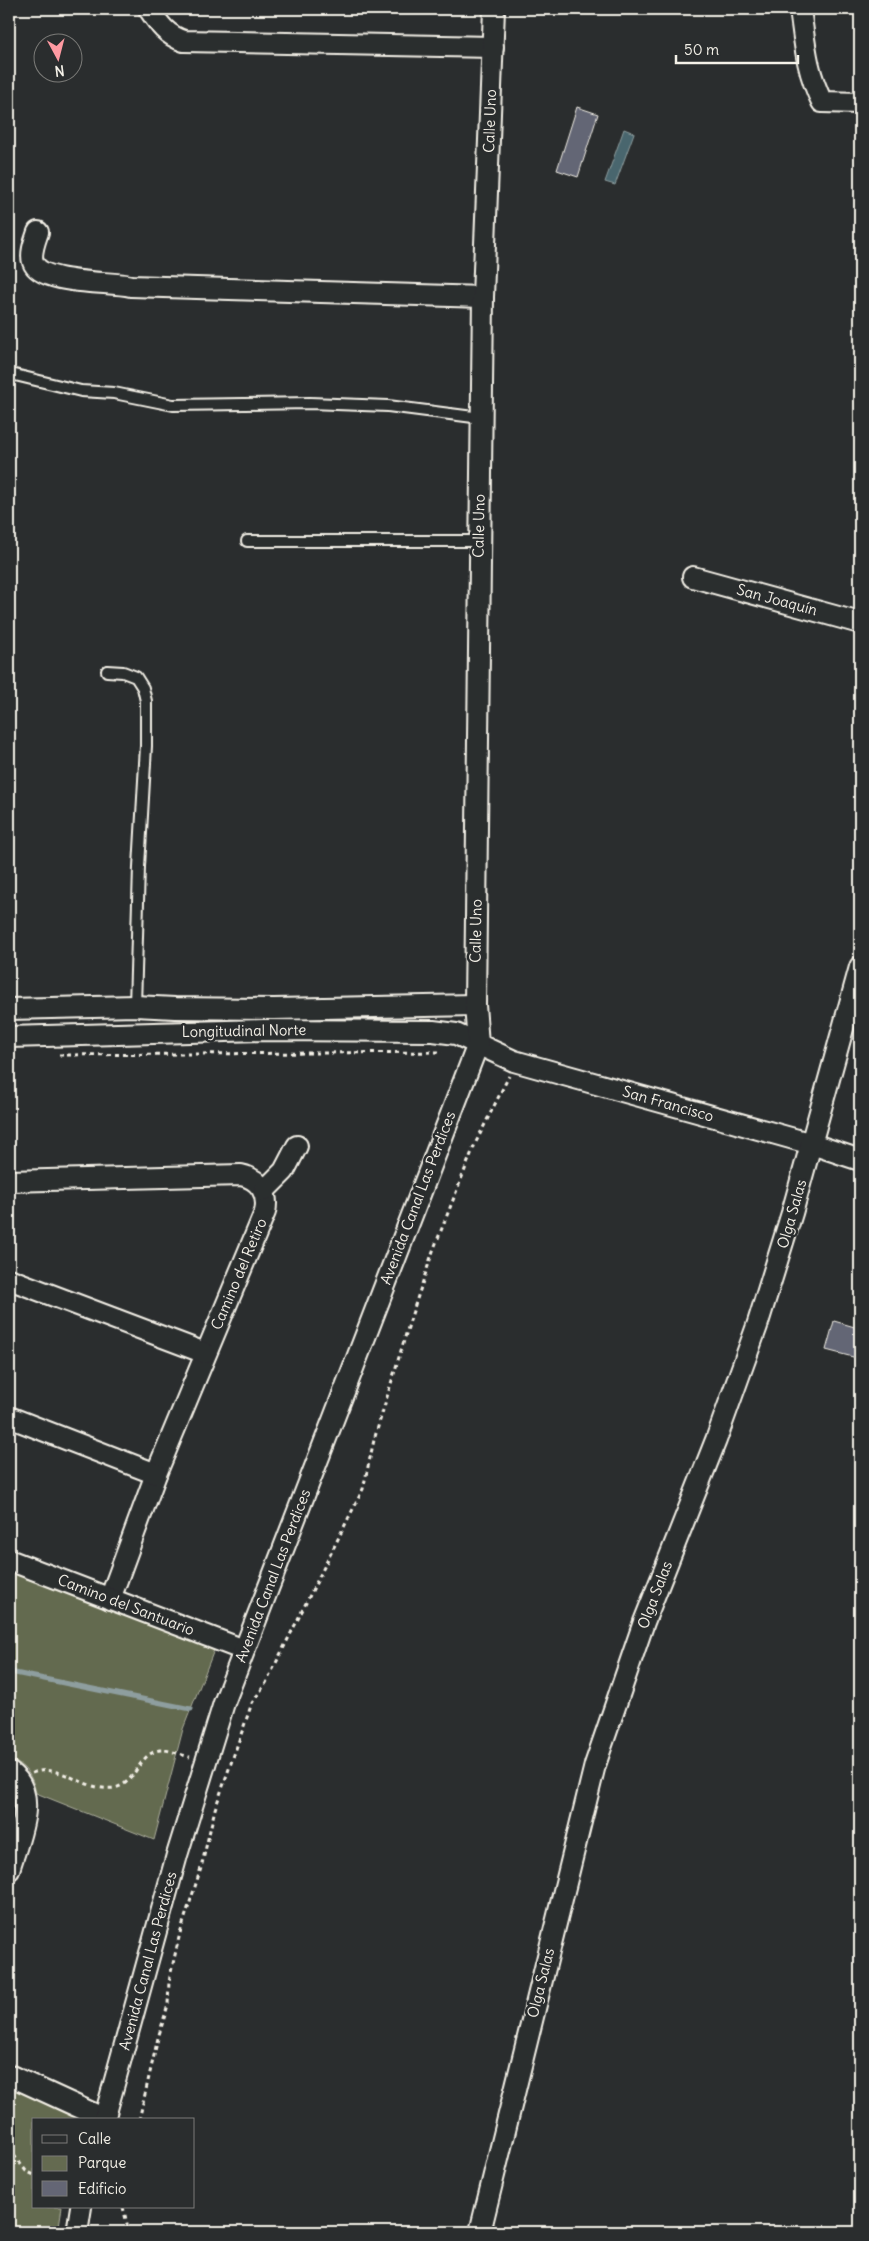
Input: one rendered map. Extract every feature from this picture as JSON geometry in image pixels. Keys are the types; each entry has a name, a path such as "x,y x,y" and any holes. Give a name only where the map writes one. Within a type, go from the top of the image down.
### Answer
{"street":[{"path":"149,9 163,30 173,37 184,41 493,47"},
{"name":"Calle Uno","path":"476,1049 479,541 483,297 494,9"},
{"path":"800,9 806,60 812,80 822,102 860,103"},
{"path":"38,232 33,249 33,262 41,272 60,278 119,283 131,286 483,297"},
{"name":"San Joaquín","path":"694,577 860,622"},
{"name":"Olga Salas","path":"480,2232 595,1765 644,1622 716,1440 757,1326 812,1144 860,967"},
{"name":"Longitudinal Norte","path":"9,1009 135,1006 274,1009 475,1005"},
{"name":"Longitudinal Norte","path":"9,1037 263,1030 433,1031 456,1034 476,1049"},
{"name":"San Francisco","path":"476,1049 812,1144 860,1160"},
{"name":"Avenida Canal Las Perdices","path":"104,2118 205,1760 244,1650 476,1049"},
{"path":"9,1181 241,1175 254,1180 264,1191 284,1171 297,1146"},
{"name":"Camino del Retiro","path":"110,1599 156,1474 205,1353 266,1212 267,1205 264,1191"},
{"path":"9,1279 205,1353"},
{"path":"9,1417 156,1474"},
{"name":"Camino del Santuario","path":"9,1560 244,1650"},
{"path":"9,1870 26,1805 23,1790 14,1777"},
{"path":"9,2075 102,2118"},
{"path":"76,2232 81,2208"}],"lane":[{"path":"15,375 82,390 114,393 173,405 310,403 388,406 481,418"},
{"path":"247,541 479,541"},
{"path":"107,671 123,672 136,677 143,688 146,701 146,746 139,867 135,1006"}],"path":[{"path":"49,1056 458,1052 476,1049"},
{"path":"139,2118 158,2038 168,2005 169,1982 180,1933 201,1868 215,1810 227,1772 252,1703 266,1683 363,1489 374,1440 433,1251 475,1144 507,1080 514,1061"},
{"path":"14,1777 54,1770 71,1776 89,1786 108,1788 124,1784 136,1774 144,1759 162,1750 205,1760"},
{"path":"9,2149 26,2171 32,2174"},
{"path":"123,2208 129,2232"}],"green space":[{"path":"9,1571 216,1645 183,1729 154,1840 36,1793 32,1781 24,1768 9,1759"},
{"path":"9,2087 77,2118 32,2118 32,2208 62,2208 58,2232 9,2232"}],"water":[{"path":"624,129 634,133 615,185 605,182"}],"building":[{"path":"577,107 598,114 578,177 557,170"},
{"path":"834,1321 858,1328 857,1334 860,1335 860,1347 857,1358 826,1350"}],"waterway":[{"path":"9,1669 15,1673 191,1709"}]}
